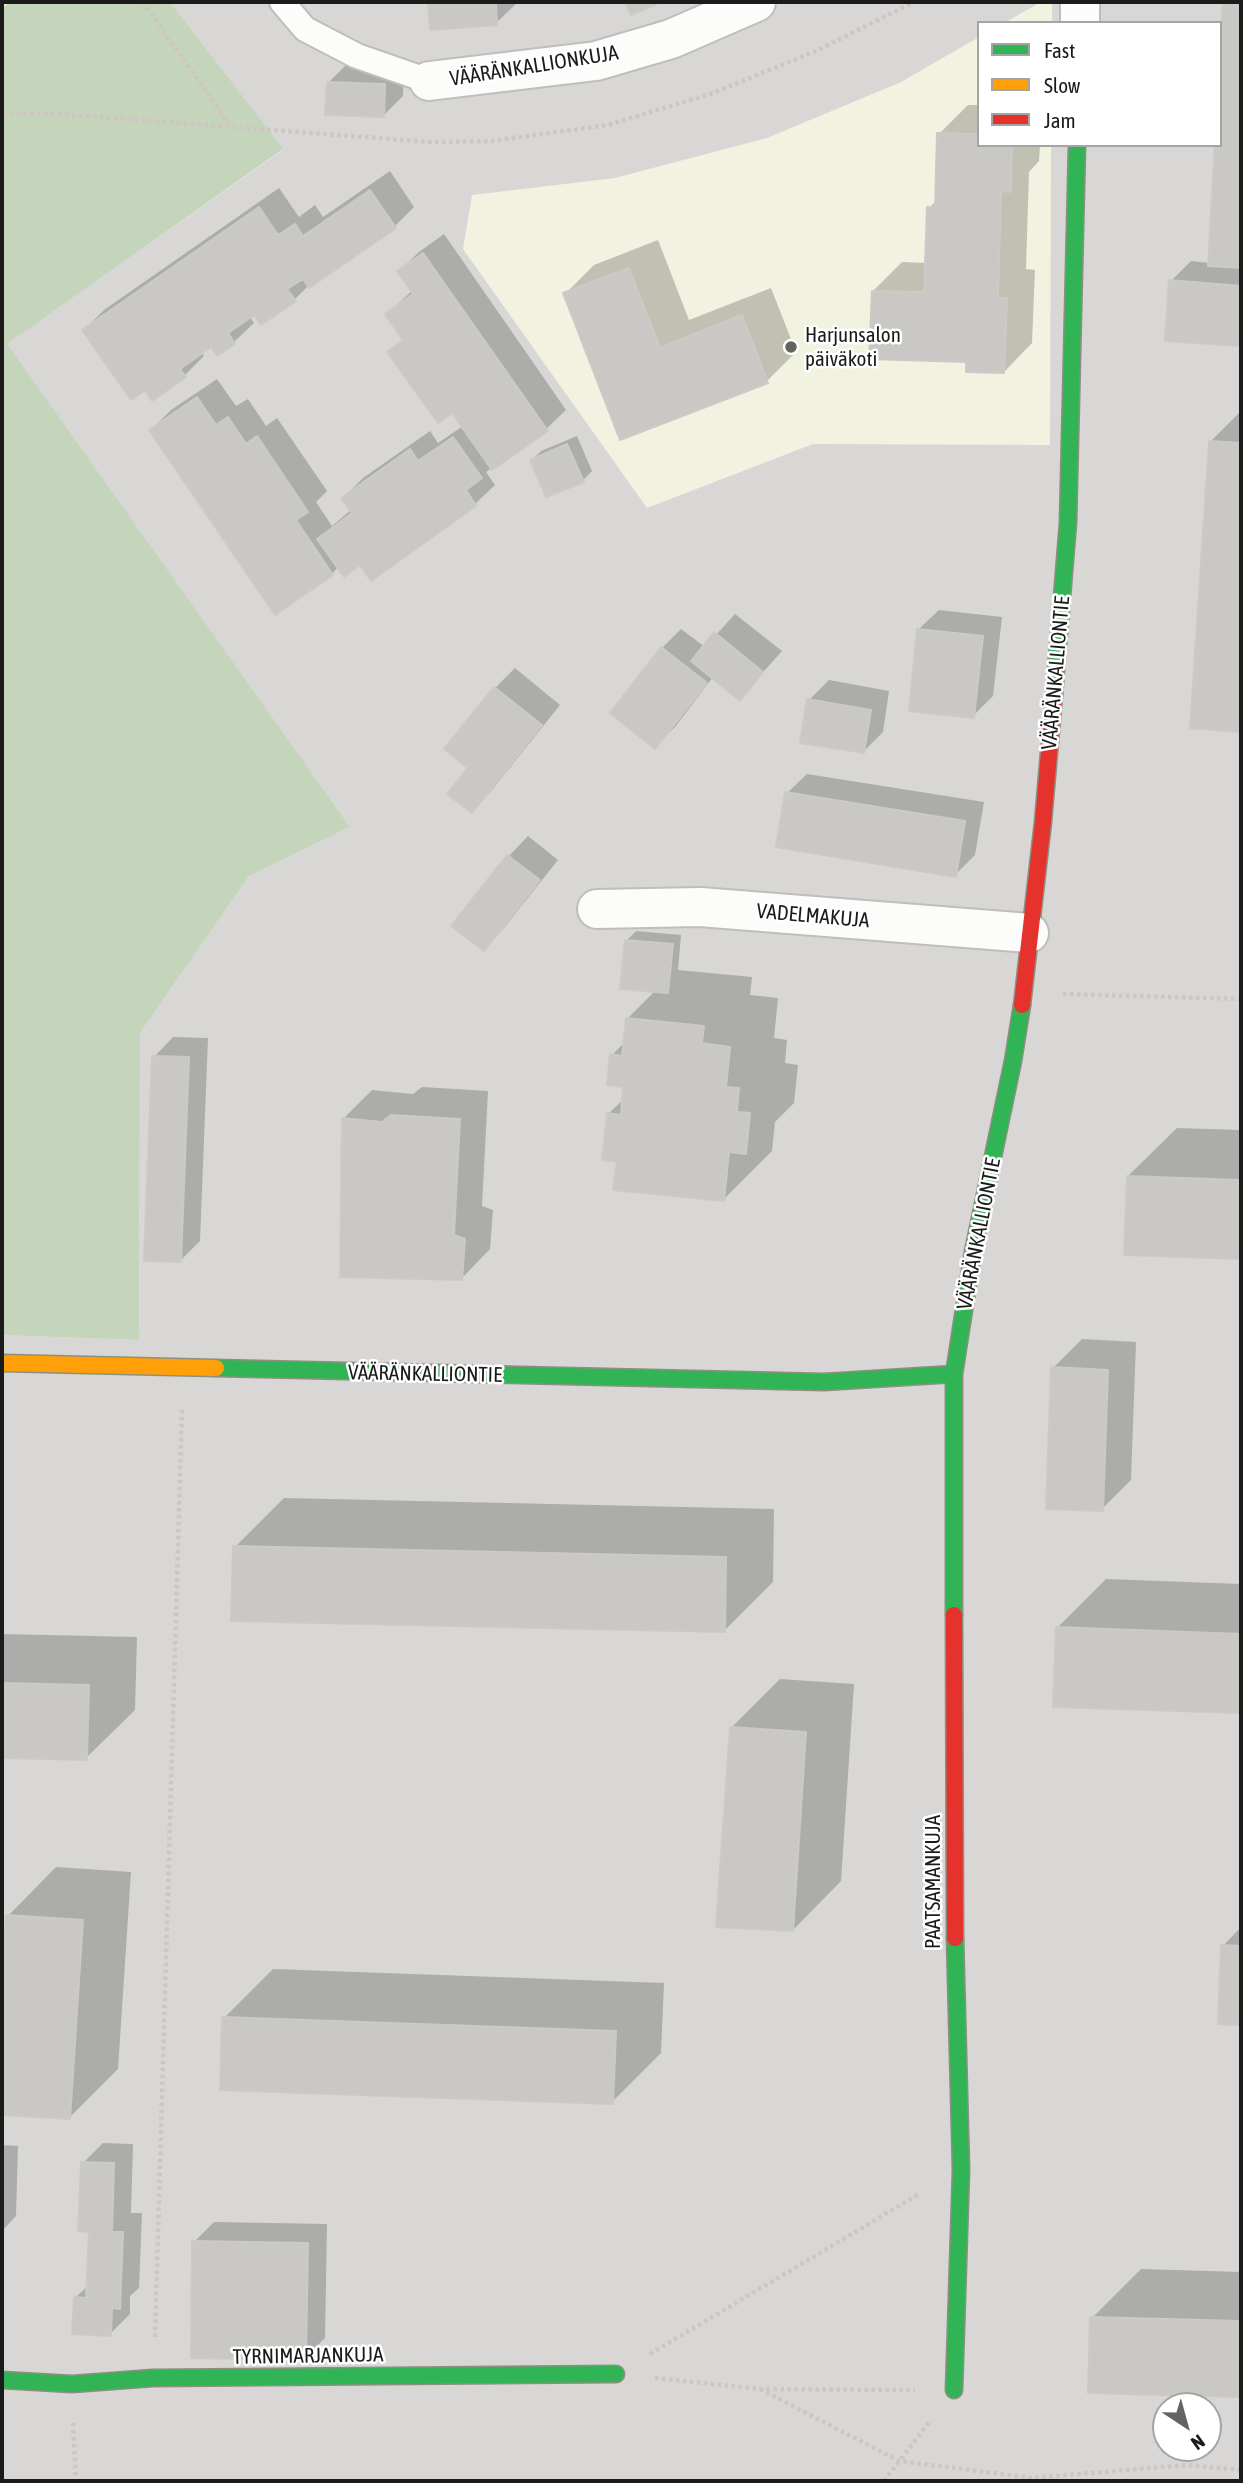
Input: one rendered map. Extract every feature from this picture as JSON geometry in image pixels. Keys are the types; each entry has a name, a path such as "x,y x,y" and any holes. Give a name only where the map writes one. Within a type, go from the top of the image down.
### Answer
{"street":[{"name":"VÄÄRÄNKALLIONKUJA","path":"429,81 596,61 671,39 756,2"},
{"path":"1080,2 1080,21"},
{"name":"VÄÄRÄNKALLIONTIE","path":"2,1363 824,1382 954,1374 973,1252 1013,1061 1024,993 1043,822 1068,523 1077,147"},
{"name":"VADELMAKUJA","path":"597,909 700,907 1030,933"},
{"name":"PAATSAMANKUJA","path":"954,1374 954,1926 961,2170 954,2390"},
{"name":"TYRNIMARJANKUJA","path":"2,2380 72,2384 153,2378 616,2374"}],"lane":[{"path":"282,2 305,29 357,55 429,81"}],"path":[{"path":"143,2 231,128"},
{"path":"1052,994 1241,999"},
{"path":"153,2378 182,1369"},
{"path":"616,2374 961,2170"},
{"path":"616,2374 760,2389 954,2390"},
{"path":"72,2384 76,2481"},
{"path":"760,2389 899,2461 1032,2477 1186,2465 1241,2470"},
{"path":"884,2481 954,2390"}],"shaded area":[{"path":"10,2 170,2 283,149 7,344 350,827 249,876 140,1033 139,1340 2,1335 2,9"},
{"path":"170,2 1241,2 1241,2481 2,2481 2,1335 139,1340 140,1033 249,876 350,827 6,344 283,150"},
{"path":"1041,2 1052,2 1052,21 1008,21"},
{"name":"Harjunsalon päiväkoti","path":"977,38 977,147 1051,147 1050,445 813,444 647,508 463,249 472,195 615,178 767,138 901,82"}],"building":[{"path":"428,2 496,2 497,25 430,30"},
{"path":"625,2 661,2 631,15"},
{"path":"1223,2 1241,2 1241,268 1208,266 1215,147 1222,147"},
{"path":"327,82 385,84 384,117 325,115"},
{"path":"937,133 977,134 977,147 1012,147 1011,192 1001,191 998,298 1007,298 1004,373 966,372 966,362 869,359 872,291 924,292 927,207 935,208"},
{"path":"370,190 396,228 309,288 303,279 287,289 296,301 261,325 254,315 228,333 235,344 217,356 211,347 180,369 186,377 152,401 145,390 131,400 82,330 259,207 278,235 295,224 303,236"},
{"path":"423,253 548,431 492,470 452,413 438,423 387,352 403,340 385,314 413,294 397,271"},
{"path":"629,268 660,348 742,315 768,383 620,440 563,293"},
{"path":"1169,280 1241,286 1241,346 1165,341"},
{"path":"197,397 216,425 228,417 246,444 257,436 308,512 296,520 333,575 275,615 149,430"},
{"path":"453,437 482,478 466,490 476,506 371,581 360,565 344,577 317,539 352,513 341,498 410,449 418,461"},
{"path":"1209,441 1241,443 1241,732 1190,728"},
{"path":"567,444 584,482 546,497 530,460"},
{"path":"917,629 983,636 974,718 909,711"},
{"path":"714,632 763,672 740,701 691,661"},
{"path":"661,647 707,683 655,749 610,713"},
{"path":"494,687 542,725 472,813 447,794 468,768 444,749"},
{"path":"807,699 871,710 864,753 800,743"},
{"path":"785,792 965,821 956,877 776,847"},
{"path":"507,855 540,880 484,951 451,926"},
{"path":"625,940 673,944 668,993 620,989"},
{"path":"626,1018 704,1026 702,1043 730,1047 726,1087 739,1088 737,1112 750,1113 746,1154 729,1152 724,1201 613,1190 617,1162 602,1160 607,1113 621,1115 623,1087 607,1085 610,1054 622,1056"},
{"path":"152,1056 189,1057 181,1262 144,1261"},
{"path":"391,1115 460,1119 454,1235 465,1239 462,1280 340,1277 342,1118 382,1122"},
{"path":"1127,1176 1241,1180 1241,1259 1124,1255"},
{"path":"1051,1367 1108,1370 1103,1511 1046,1509"},
{"path":"233,1546 726,1557 725,1632 231,1621"},
{"path":"1056,1627 1241,1634 1241,1713 1053,1707"},
{"path":"2,1683 89,1685 87,1760 2,1758"},
{"path":"730,1727 806,1732 793,1931 716,1927"},
{"path":"6,1915 83,1920 70,2119 2,2115 2,1979"},
{"path":"1221,1945 1241,1946 1241,2025 1218,2024"},
{"path":"222,2017 616,2031 613,2104 220,2090"},
{"path":"81,2162 114,2163 112,2232 123,2232 120,2309 112,2308 111,2336 72,2334 74,2297 86,2298 89,2232 78,2231"},
{"path":"192,2241 308,2243 306,2360 191,2358"},
{"path":"1090,2317 1241,2321 1241,2397 1222,2397 1222,2392 1152,2392 1152,2395 1088,2393"}],"traffic: fast":[{"path":"1054,695 1068,523 1077,147"},
{"path":"954,1615 954,1374 973,1252 1022,1005"},
{"path":"216,1368 824,1382 954,1374"},
{"path":"954,2390 961,2170 955,1938"},
{"path":"2,2380 72,2384 153,2378 616,2374"}],"traffic: slow":[{"path":"2,1363 216,1368"}],"traffic: jam":[{"path":"1022,1005 1054,695"},
{"path":"954,1615 955,1938"}],"place":[{"name":"Harjunsalon päiväkoti","path":"791,347"}]}
